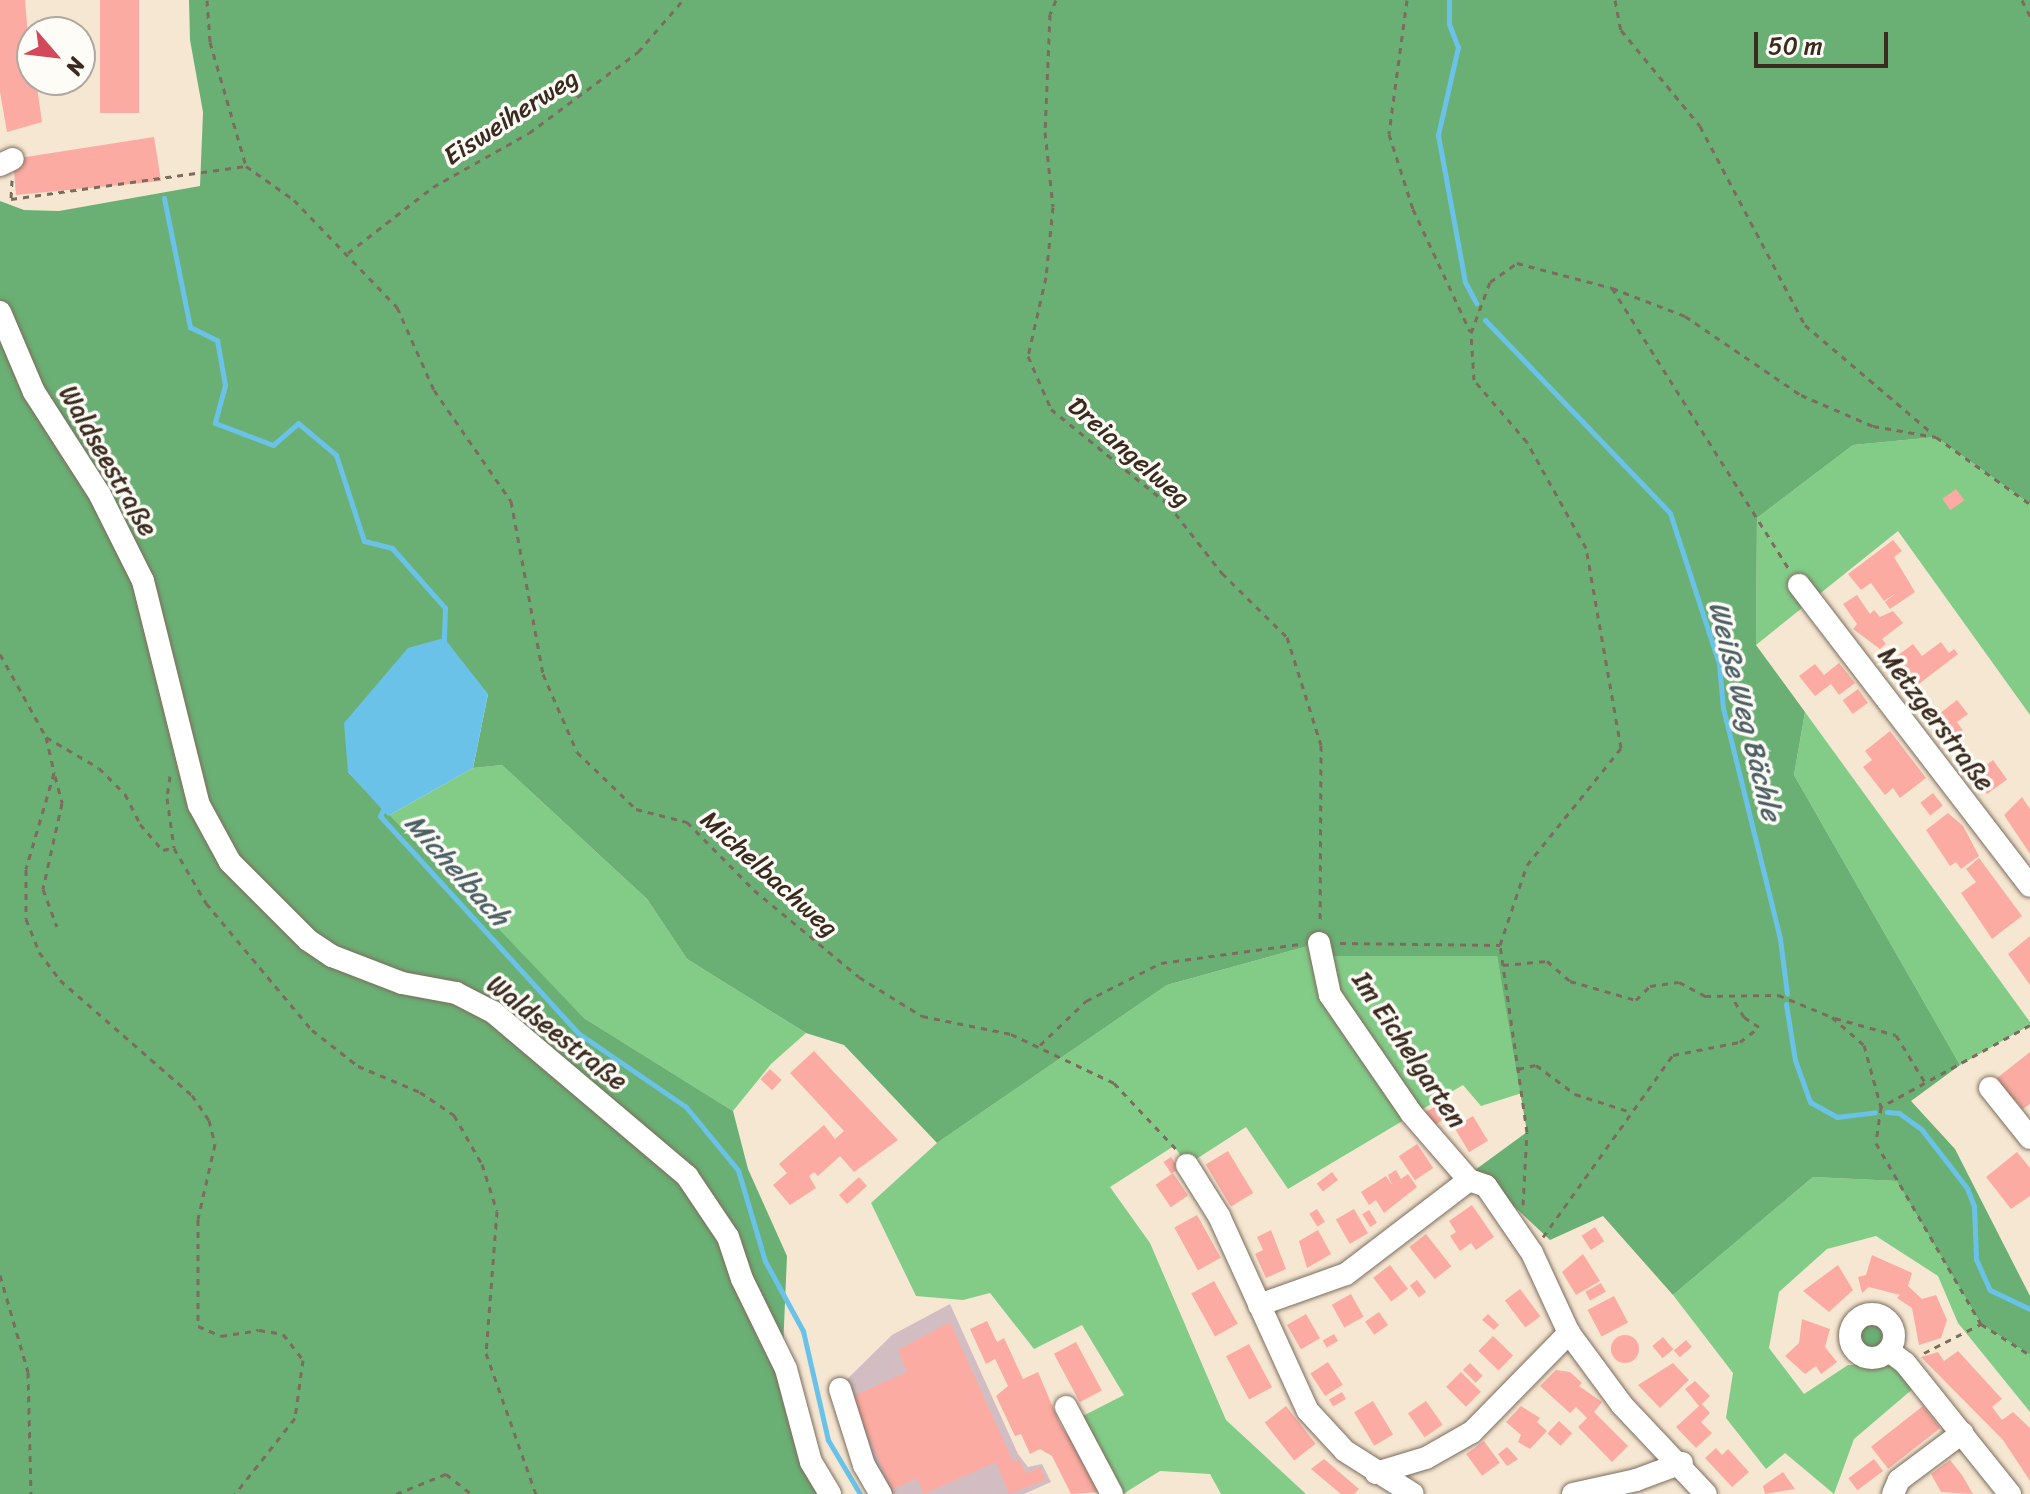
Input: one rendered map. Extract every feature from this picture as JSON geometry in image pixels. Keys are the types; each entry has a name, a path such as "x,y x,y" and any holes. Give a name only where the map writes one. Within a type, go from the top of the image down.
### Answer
{"street":[{"name":"Waldseestraße","path":"0,312 34,392 100,495 143,581 209,832 230,862 308,940 363,971 474,1000 665,1153 703,1193 778,1348 803,1441 830,1494"},
{"name":"Metzgerstraße","path":"1799,585 2030,886"},
{"name":"Im Eichelgarten","path":"1319,943 1330,995 1411,1113 1469,1180 1486,1186 1526,1245 1569,1333 1622,1405 1682,1463 1706,1494"},
{"path":"1990,1088 2030,1138"},
{"path":"1187,1165 1219,1216 1308,1411 1345,1451 1413,1494"},
{"path":"1259,1305 1346,1274 1469,1180"},
{"path":"1376,1473 1426,1458 1472,1432 1569,1333"},
{"path":"1897,1357 2010,1494"},
{"path":"840,1389 864,1465 881,1494"},
{"path":"1066,1407 1112,1494"},
{"path":"1893,1494 1899,1480 1962,1433"},
{"path":"1573,1494 1636,1480 1682,1463"}],"path":[{"path":"6,162 11,199 246,166 210,42 207,0"},
{"name":"Eisweiherweg","path":"348,253 422,195 529,133 638,52 683,0"},
{"name":"Dreiangelweg","path":"1056,0 1050,14 1045,132 1053,207 1046,277 1028,356 1051,409 1168,504 1222,573 1287,637 1321,745 1319,943"},
{"path":"1407,0 1389,134 1413,209 1471,333 1474,380 1527,442 1586,548 1621,748 1527,865 1500,945 1527,1132 1526,1245"},
{"path":"1615,0 1621,30 1700,126 1805,325 1936,437 2030,504"},
{"path":"2022,0 2030,16"},
{"name":"Michelbachweg","path":"246,166 294,200 397,307 434,390 511,501 543,674 577,752 636,809 687,822 754,890 922,1016 1039,1045 1114,1083 1154,1120 1187,1165"},
{"path":"1471,333 1490,282 1517,263 1612,288 1685,316 1801,395 1873,426 1936,437"},
{"path":"1612,288 1799,585"},
{"path":"0,654 46,737 62,803 43,889 57,927"},
{"path":"46,737 99,768 125,794 140,824 163,850 174,848"},
{"path":"186,751 170,768 167,798 174,848 206,903 312,1030 358,1066 420,1092 454,1115 482,1164 497,1211 486,1353 536,1494"},
{"path":"54,773 26,869 26,919 39,952 60,980 192,1095 209,1120 215,1144 198,1219 198,1326 221,1336 259,1330 283,1334 303,1360 295,1418 235,1494"},
{"path":"1039,1045 1086,1001 1161,963 1251,947 1319,943 1500,945"},
{"path":"1503,965 1547,961 1570,981 1636,1000 1650,986 1679,982 1705,996 1778,995 1832,1017 1896,1035 1926,1084"},
{"path":"1526,1245 1673,1055 1740,1042 1759,1027 1744,1017 1731,996"},
{"path":"1832,1017 1864,1045 1881,1107 1876,1143 1981,1324 2030,1355"},
{"path":"1881,1107 2030,1025"},
{"path":"1518,1069 1536,1065 1575,1094 1628,1111"},
{"path":"0,1275 28,1372 31,1494"},
{"path":"1897,1357 1981,1324"},
{"path":"396,1494 446,1474 472,1494"}],"shaded area":[{"path":"950,1304 1018,1454 1028,1467 1042,1464 1051,1482 1024,1494 868,1494 835,1391 892,1335"}],"green space":[{"path":"189,0 2030,0 2030,504 1936,437 1853,445 1757,518 1756,645 1805,712 1794,775 1960,1065 1911,1101 1955,1149 2030,1296 2030,1355 1981,1324 1897,1181 1813,1177 1673,1295 1603,1216 1550,1240 1475,1170 1527,1132 1497,956 1322,956 1319,943 1167,985 937,1143 844,1045 806,1033 687,959 647,899 502,765 473,768 488,694 348,772 584,1018 733,1111 748,1169 787,1256 782,1372 822,1494 0,1494 0,201 24,210 59,211 200,186 203,112 190,40"},
{"path":"1936,437 2030,504 2030,715 1898,531 1756,645 1757,518 1853,445"},
{"path":"1805,712 2030,1022 2030,1025 1960,1065 1794,775"},
{"path":"502,765 647,899 687,959 806,1033 771,1064 733,1111 584,1018 388,816 473,768"},
{"path":"1319,943 1323,956 1497,956 1522,1093 1481,1106 1463,1085 1288,1189 1246,1127 1187,1165 1174,1146 1110,1187 1150,1243 1226,1420 1306,1494 1221,1494 1210,1474 1160,1471 1123,1494 1112,1494 1073,1421 1124,1395 1082,1325 1034,1349 990,1293 963,1300 916,1296 871,1203 937,1143 1167,985"},
{"path":"1813,1177 1898,1181 1981,1324 2030,1355 2030,1412 1958,1323 1938,1276 1876,1236 1827,1249 1779,1292 1769,1348 1804,1394 1848,1365 1896,1365 1915,1387 1854,1439 1834,1494 1785,1453 1766,1469 1726,1418 1733,1373 1673,1295"},
{"path":"1872,1314 1888,1320 1894,1336 1888,1352 1872,1358 1856,1352 1850,1336 1856,1320"}],"water":[{"path":"444,638 488,694 473,768 388,816 348,772 344,723 408,648"}],"building":[{"path":"0,0 25,0 26,16 16,16 16,96 38,96 42,122 7,132 0,92"},
{"path":"100,0 139,0 139,113 100,113"},
{"path":"154,137 161,181 16,195 13,159"},
{"path":"1956,489 1964,500 1950,510 1942,499"},
{"path":"1893,540 1902,551 1894,557 1915,592 1890,609 1885,602 1896,593 1884,601 1871,583 1861,590 1848,574"},
{"path":"1857,595 1870,614 1874,610 1880,617 1893,611 1903,623 1882,639 1886,644 1880,649 1853,629 1857,624 1843,604"},
{"path":"1941,642 1949,653 1954,649 1958,654 1915,687 1910,681 1906,685 1889,662 1913,644 1922,656"},
{"path":"1839,663 1855,683 1839,695 1831,684 1815,696 1799,676 1815,664 1824,675"},
{"path":"1858,689 1868,703 1853,714 1843,700"},
{"path":"1957,700 1968,714 1957,722 1966,735 1951,747 1930,721"},
{"path":"1890,731 1926,778 1900,798 1893,788 1885,795 1863,767 1872,760 1865,751"},
{"path":"1993,760 2007,779 1987,794 1973,775"},
{"path":"1933,793 1943,806 1930,815 1920,803"},
{"path":"2022,797 2030,809 2030,854 2004,815"},
{"path":"1948,813 1963,826 1979,856 1961,869 1956,862 1950,866 1926,830"},
{"path":"1979,858 2022,916 1992,939 1961,893 1976,882 1966,869"},
{"path":"2030,936 2030,985 2008,954"},
{"path":"814,1051 898,1140 854,1172 840,1156 818,1176 814,1172 809,1176 816,1188 790,1205 773,1185 787,1173 779,1164 824,1125 835,1139 844,1131 790,1073"},
{"path":"2030,1052 2030,1104 2023,1109 2015,1100 2012,1103 1997,1078"},
{"path":"770,1069 782,1080 772,1090 760,1079"},
{"path":"1436,1106 1444,1120 1431,1127 1423,1114"},
{"path":"1473,1116 1488,1141 1469,1152 1454,1127"},
{"path":"1417,1144 1433,1168 1415,1180 1399,1156"},
{"path":"1228,1151 1253,1193 1231,1206 1206,1164"},
{"path":"2017,1152 2030,1168 2030,1196 2011,1209 1986,1177"},
{"path":"1171,1157 1179,1169 1171,1174 1164,1162"},
{"path":"1396,1170 1401,1179 1408,1174 1417,1187 1384,1213 1376,1200 1369,1205 1361,1192 1386,1176 1392,1185 1388,1175"},
{"path":"1332,1172 1338,1180 1323,1191 1317,1183"},
{"path":"1173,1173 1188,1195 1171,1207 1156,1185"},
{"path":"859,1177 867,1186 847,1204 839,1195"},
{"path":"1472,1205 1494,1237 1476,1250 1471,1243 1460,1251 1450,1236 1456,1232 1449,1221"},
{"path":"1317,1209 1325,1222 1317,1226 1309,1214"},
{"path":"1354,1209 1368,1233 1350,1244 1336,1220"},
{"path":"1369,1210 1377,1223 1370,1227 1362,1214"},
{"path":"1197,1215 1221,1258 1198,1270 1174,1228"},
{"path":"1595,1227 1604,1241 1591,1250 1582,1236"},
{"path":"1271,1230 1286,1269 1266,1278 1255,1254 1263,1250 1257,1237"},
{"path":"1318,1230 1331,1254 1307,1268 1299,1241"},
{"path":"1426,1234 1451,1266 1435,1279 1409,1247"},
{"path":"1583,1254 1600,1281 1576,1295 1562,1272"},
{"path":"1872,1255 1912,1273 1908,1286 1922,1299 1936,1295 1947,1320 1941,1338 1919,1345 1912,1308 1897,1298 1900,1295 1869,1287 1862,1293 1858,1277 1866,1275"},
{"path":"1390,1265 1408,1289 1391,1302 1373,1278"},
{"path":"1838,1265 1853,1290 1829,1312 1803,1291"},
{"path":"1417,1280 1426,1292 1419,1297 1410,1285"},
{"path":"1214,1281 1238,1324 1215,1336 1191,1294"},
{"path":"1601,1283 1606,1292 1590,1300 1585,1292"},
{"path":"1520,1289 1540,1316 1525,1328 1505,1300"},
{"path":"1351,1294 1364,1317 1344,1327 1332,1305"},
{"path":"1614,1296 1628,1322 1602,1337 1588,1310"},
{"path":"1379,1312 1388,1325 1374,1335 1365,1322"},
{"path":"1306,1314 1320,1338 1301,1349 1287,1325"},
{"path":"1488,1314 1499,1325 1494,1330 1482,1320"},
{"path":"1802,1319 1830,1329 1825,1347 1837,1362 1821,1374 1816,1366 1805,1374 1785,1356 1799,1343"},
{"path":"987,1321 997,1342 1004,1338 1023,1379 1038,1372 1060,1424 1068,1436 1073,1433 1100,1492 1071,1494 1052,1456 1040,1449 1030,1454 1021,1434 1015,1436 996,1396 1008,1386 995,1359 986,1364 970,1329"},
{"path":"950,1322 1013,1462 1019,1459 1026,1474 1040,1467 1046,1480 1009,1494 996,1462 924,1494 917,1478 892,1490 851,1397 907,1372 898,1350"},
{"path":"1334,1334 1338,1341 1327,1347 1323,1340"},
{"path":"1625,1335 1635,1339 1639,1349 1635,1359 1625,1363 1615,1359 1611,1349 1615,1339"},
{"path":"1493,1336 1513,1355 1499,1371 1478,1351"},
{"path":"1663,1337 1673,1349 1663,1358 1652,1346"},
{"path":"1686,1340 1692,1347 1680,1357 1674,1350"},
{"path":"1076,1342 1102,1391 1080,1402 1054,1354"},
{"path":"1249,1344 1272,1387 1249,1399 1226,1356"},
{"path":"1958,1351 2002,1399 1992,1407 2002,1420 2013,1412 2030,1428 2030,1481 2003,1440 1921,1357 1938,1352 1944,1361"},
{"path":"1328,1362 1343,1385 1325,1396 1310,1373"},
{"path":"1470,1363 1483,1376 1476,1383 1463,1370"},
{"path":"1673,1363 1689,1380 1660,1408 1638,1385"},
{"path":"1556,1370 1570,1372 1582,1383 1579,1386 1602,1402 1594,1412 1628,1446 1612,1462 1578,1427 1587,1418 1576,1407 1570,1413 1540,1386"},
{"path":"1461,1372 1481,1392 1466,1407 1446,1387"},
{"path":"1695,1381 1710,1396 1702,1404 1710,1413 1701,1422 1712,1433 1696,1448 1676,1427 1699,1406 1685,1389"},
{"path":"1342,1392 1346,1399 1333,1406 1329,1400"},
{"path":"1373,1401 1393,1434 1374,1446 1354,1412"},
{"path":"1426,1401 1443,1425 1425,1437 1408,1414"},
{"path":"1286,1406 1316,1444 1294,1460 1265,1423"},
{"path":"1521,1406 1540,1418 1537,1422 1547,1431 1530,1449 1518,1442 1521,1435 1506,1422"},
{"path":"1923,1406 1940,1428 1888,1469 1871,1447"},
{"path":"1559,1421 1572,1433 1561,1446 1547,1433"},
{"path":"1484,1441 1500,1463 1482,1476 1466,1454"},
{"path":"1507,1447 1518,1459 1507,1466 1498,1454"},
{"path":"1716,1448 1722,1455 1728,1449 1749,1472 1732,1487 1705,1458"},
{"path":"1324,1459 1359,1489 1354,1494 1341,1494 1311,1469"},
{"path":"1874,1459 1883,1471 1857,1490 1848,1478"},
{"path":"1950,1460 1973,1494 1941,1492 1931,1474"},
{"path":"1783,1472 1795,1489 1765,1494 1763,1486"}],"waterway":[{"name":"Weiße Weg Bächle","path":"1449,0 1449,24 1458,47 1438,135 1465,282 1476,303"},
{"name":"Michelbach","path":"164,198 190,327 217,340 225,385 215,423 273,445 298,423 336,455 364,541 392,548 445,608 444,644"},
{"name":"Weiße Weg Bächle","path":"1485,320 1670,513 1719,664 1723,708 1780,939 1787,994"},
{"name":"Michelbach","path":"385,806 380,816 578,1033 686,1107 738,1170 765,1261 803,1331 828,1440 860,1494"},
{"name":"Weiße Weg Bächle","path":"1786,1004 1795,1060 1810,1102 1837,1117 1875,1112"},
{"name":"Weiße Weg Bächle","path":"1887,1112 1899,1113 1922,1130 1967,1188 1974,1206 1976,1259 1990,1290 2030,1309"}]}
